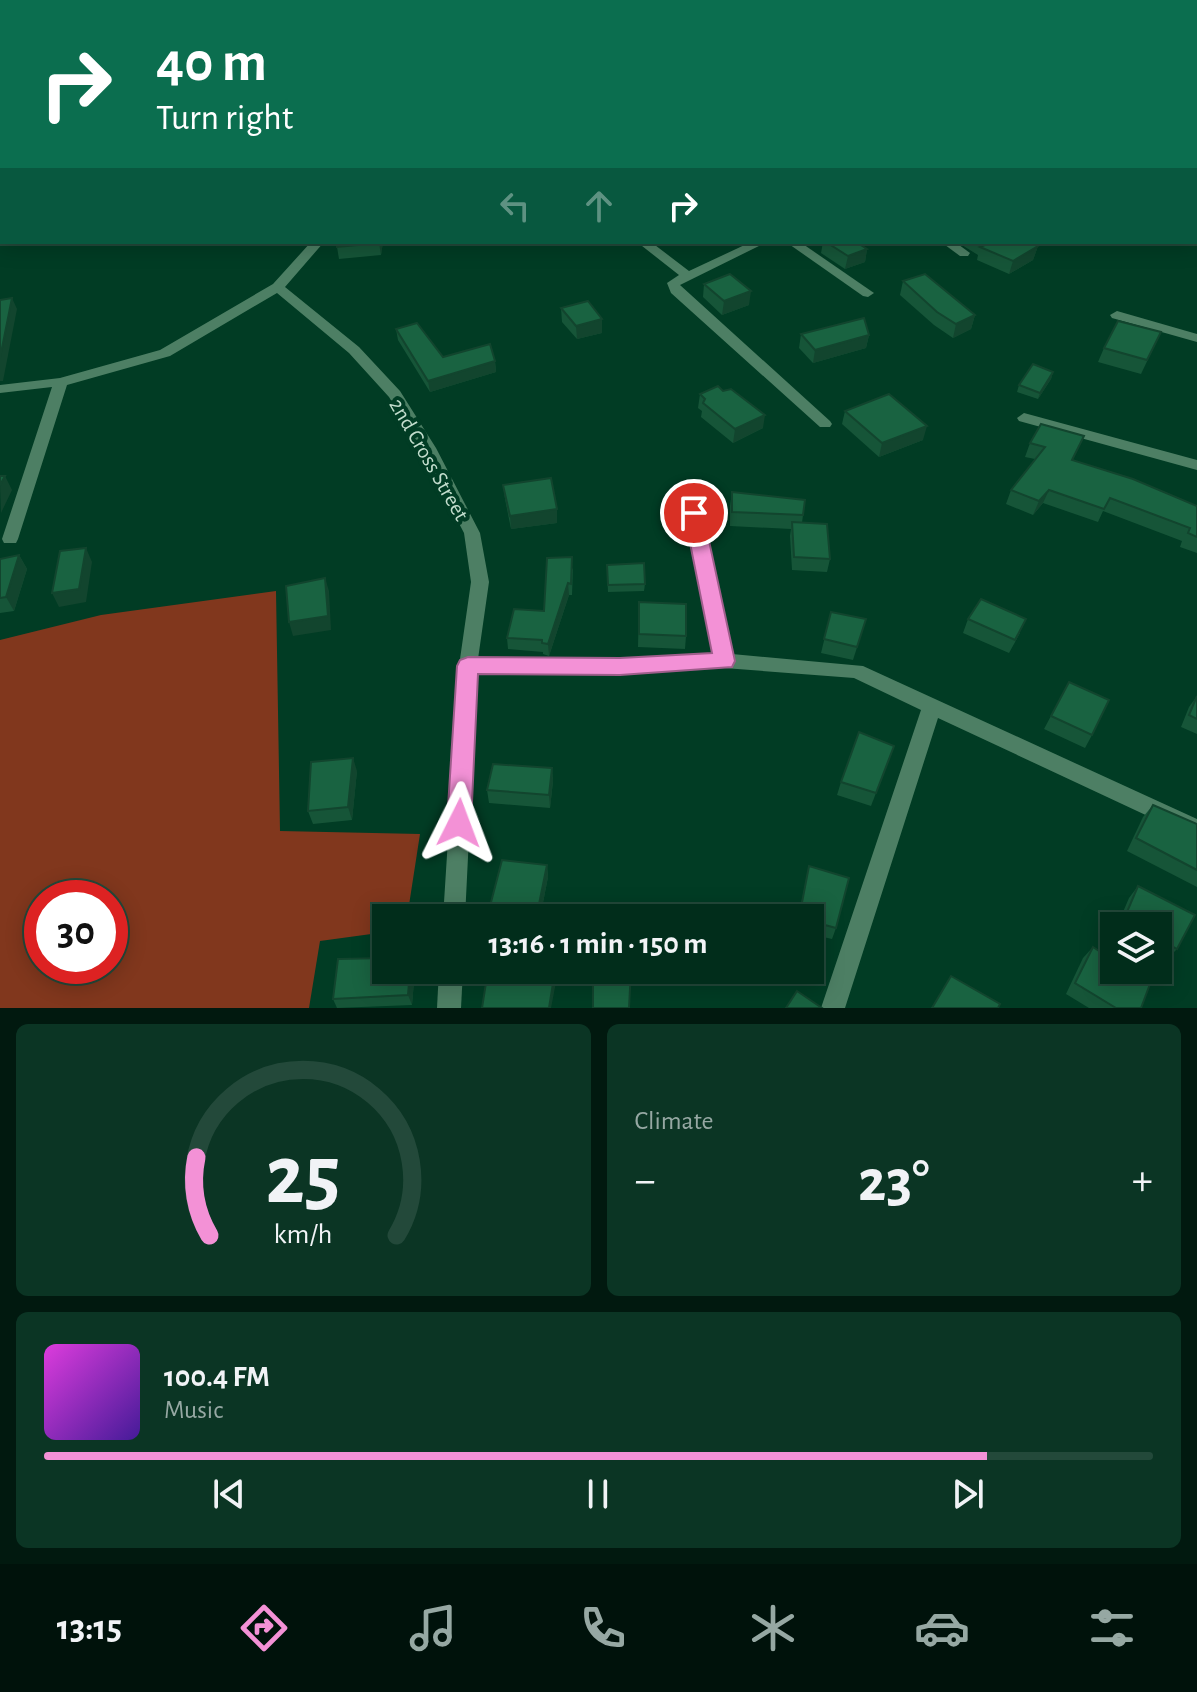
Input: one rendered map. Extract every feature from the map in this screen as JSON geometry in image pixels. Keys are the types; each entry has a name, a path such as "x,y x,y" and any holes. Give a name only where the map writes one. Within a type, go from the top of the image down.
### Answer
{"street":[{"path":"0,389 61,382 165,353 278,287 316,244"},
{"path":"646,244 688,276"},
{"path":"757,244 673,283 676,290 825,424"},
{"path":"795,244 868,293"},
{"path":"950,244 964,253"},
{"name":"2nd Cross Street","path":"278,287 354,350 395,394 428,448 472,533 480,582 468,666 455,904"},
{"path":"1117,315 1197,338"},
{"path":"10,539 61,382"},
{"path":"1024,418 1197,465"},
{"path":"694,513 724,661"},
{"path":"468,666 620,667 724,661 856,671 1197,829"},
{"path":"833,1008 932,706"},
{"path":"449,1008 450,984"}],"shaded area":[{"path":"276,591 280,831 420,834 409,904 372,904 372,934 320,941 309,1008 0,1008 0,640 101,615"}],"building":[{"path":"337,244 368,244 337,247"},
{"path":"829,244 859,244 867,249 848,256"},
{"path":"1038,246 1013,261 980,247"},
{"path":"730,274 751,291 724,301 704,284"},
{"path":"925,274 975,315 956,324 937,312 903,281"},
{"path":"12,298 0,358 0,300"},
{"path":"588,301 602,319 576,326 561,308"},
{"path":"864,318 869,335 815,350 801,334"},
{"path":"1118,321 1161,332 1147,360 1104,348"},
{"path":"417,323 443,357 490,344 495,361 428,381 396,329"},
{"path":"1033,364 1053,372 1040,393 1019,385"},
{"path":"718,386 723,391 731,389 765,415 735,429 703,403 705,399 700,394"},
{"path":"889,394 927,426 882,443 845,411"},
{"path":"1041,424 1084,436 1072,460 1133,479 1197,506 1197,537 1188,533 1190,528 1110,498 1104,509 1049,490 1039,501 1011,490 1045,447 1030,443"},
{"path":"551,478 557,509 510,516 503,485"},
{"path":"732,492 805,500 803,515 732,512"},
{"path":"792,522 827,524 830,559 794,557"},
{"path":"86,548 79,589 52,593 60,551"},
{"path":"19,555 6,597 0,598 0,559"},
{"path":"572,557 571,584 568,583 548,644 542,643 542,640 507,638 514,609 544,611 547,558"},
{"path":"644,563 645,584 608,585 607,565"},
{"path":"325,578 328,616 289,622 286,586"},
{"path":"981,599 1026,619 1015,640 968,619"},
{"path":"639,602 686,604 686,636 639,634"},
{"path":"831,612 866,619 857,647 824,639"},
{"path":"1069,682 1109,700 1092,735 1051,716"},
{"path":"1197,696 1197,719 1189,715"},
{"path":"859,732 894,746 876,793 841,782"},
{"path":"353,758 348,807 308,811 311,762"},
{"path":"493,764 552,768 549,795 487,790"},
{"path":"1153,805 1197,824 1197,870 1136,838"},
{"path":"502,860 547,865 539,904 491,904"},
{"path":"809,866 849,878 836,928 824,925 824,904 802,904"},
{"path":"1138,886 1195,915 1177,949 1172,946 1172,912 1127,912"},
{"path":"1093,947 1100,952 1100,984 1150,984 1141,1008 1116,1008 1075,983"},
{"path":"372,958 372,984 409,984 408,995 333,999 338,959"},
{"path":"951,976 1000,1004 998,1008 932,1008"},
{"path":"486,984 553,984 549,1008 482,1008"},
{"path":"593,984 630,984 629,1008 593,1008"},
{"path":"797,991 822,1008 786,1008"}],"route":[{"path":"459,823 468,666 620,667 724,661 694,513"}]}
